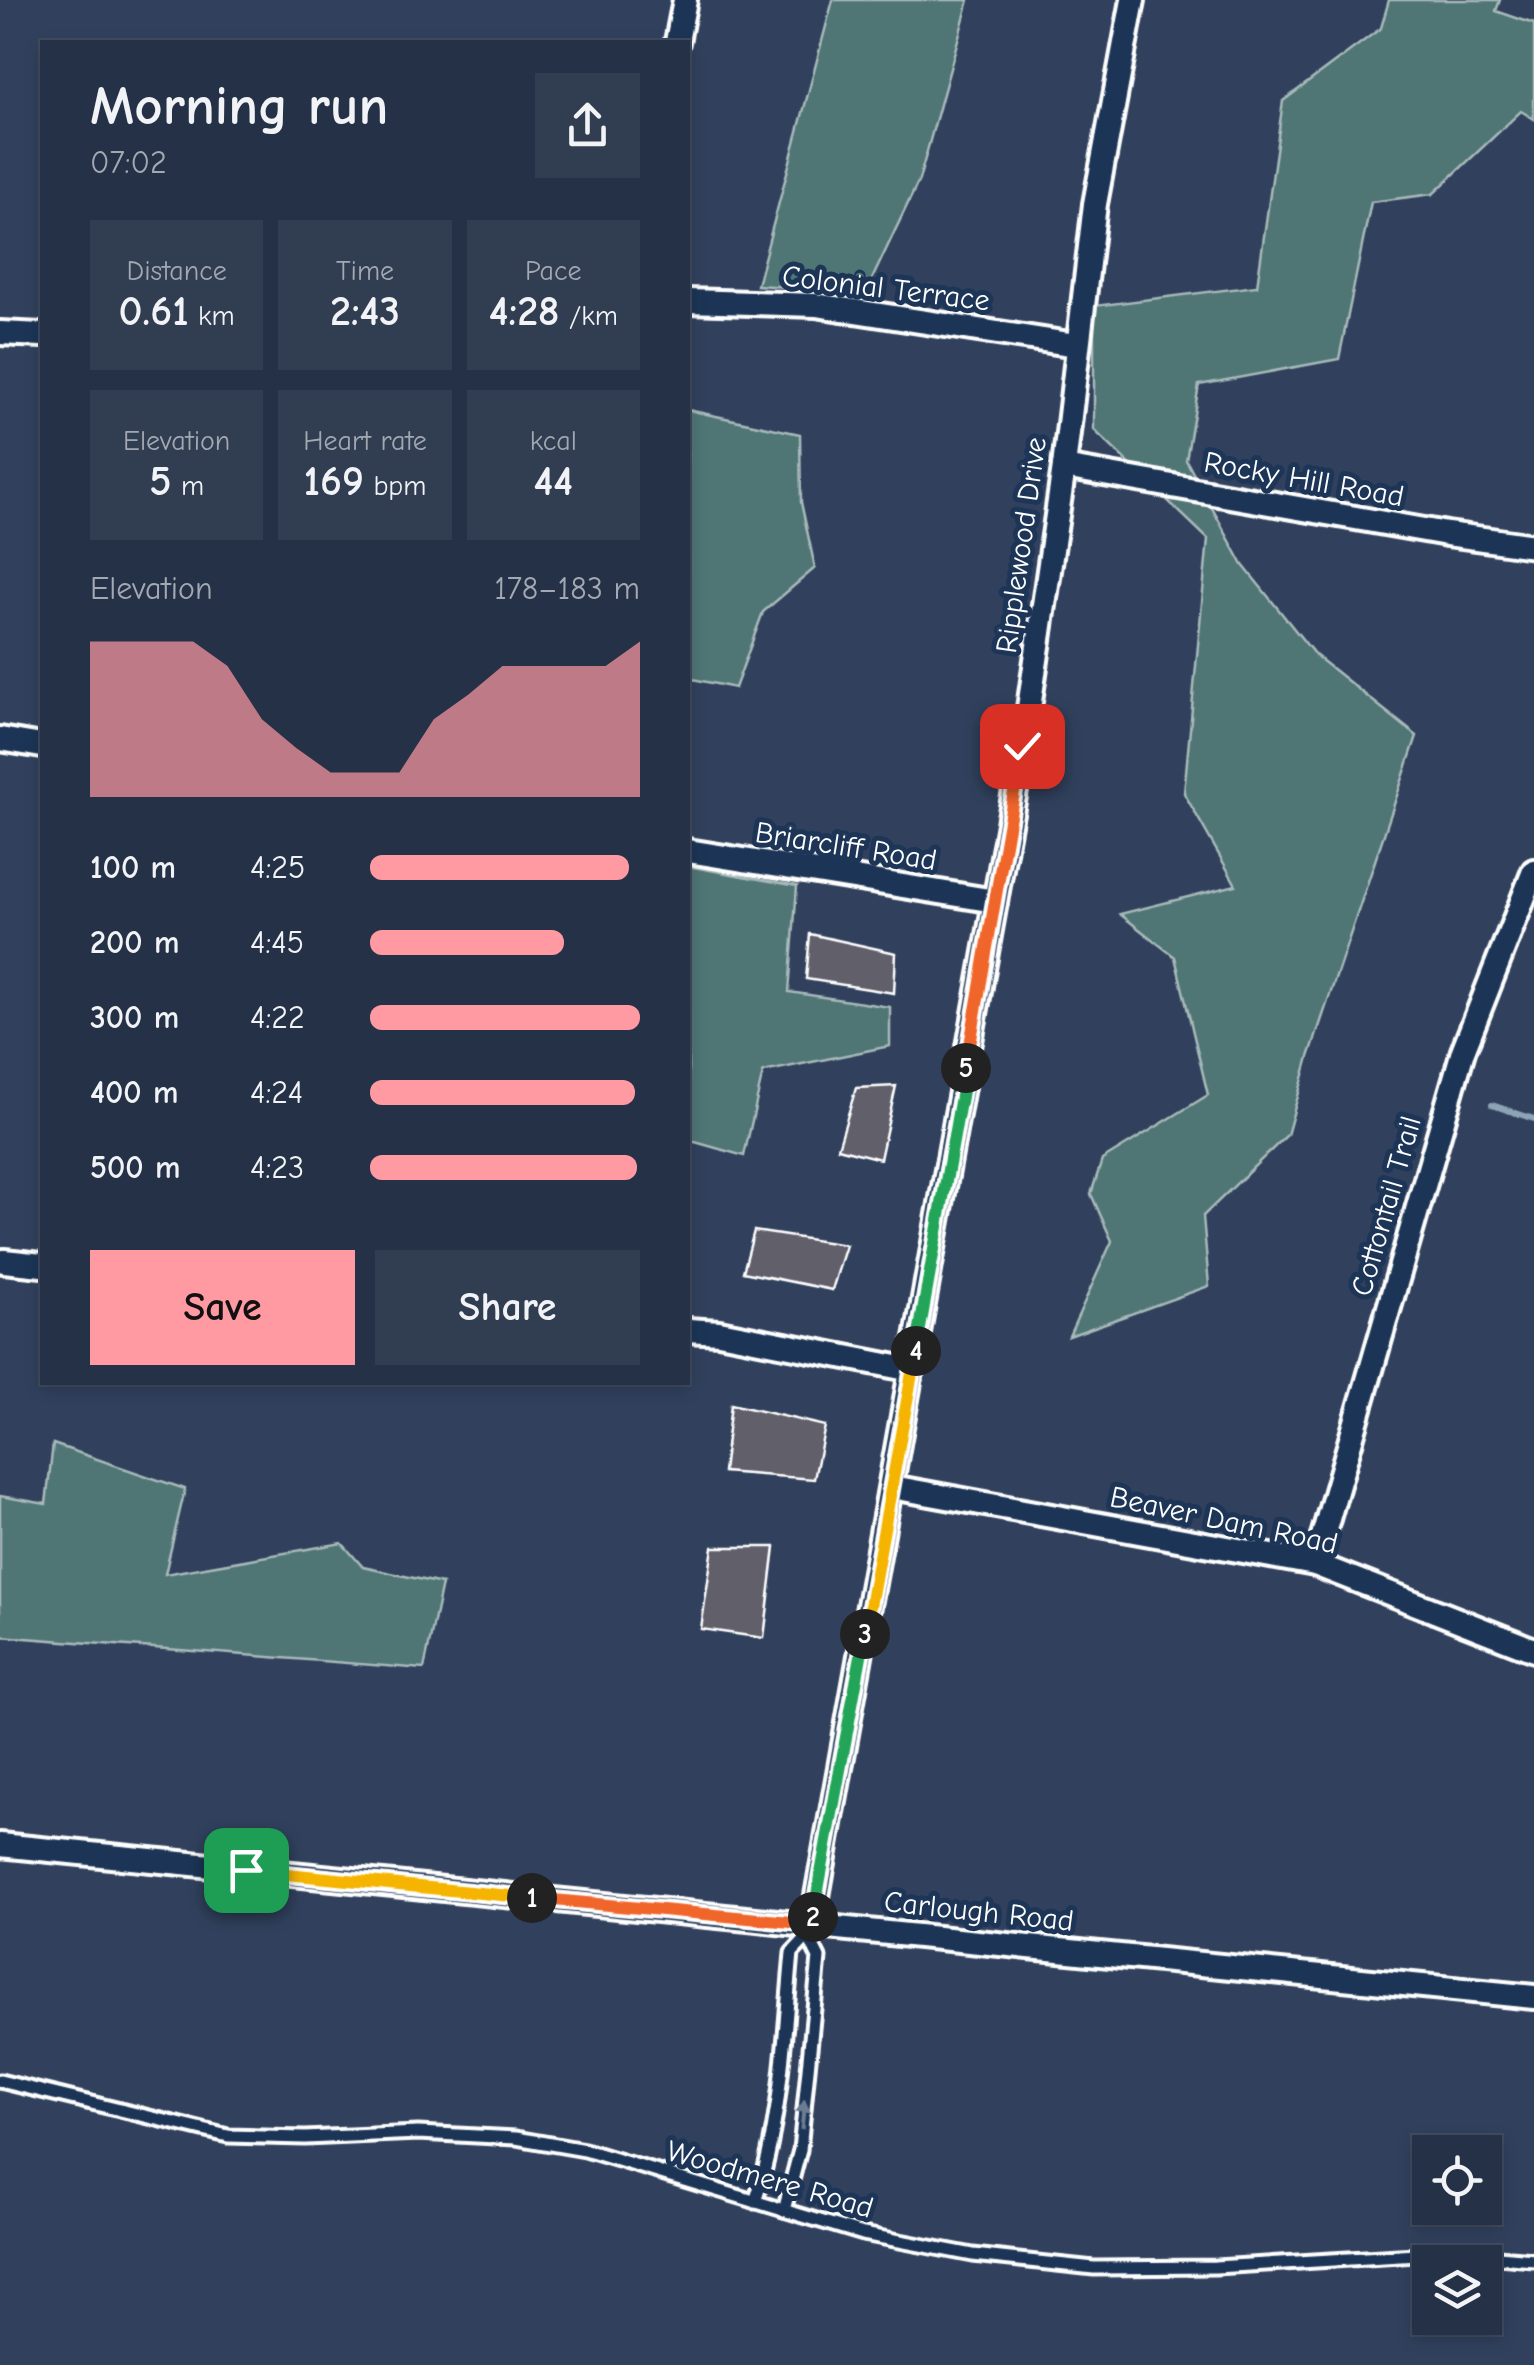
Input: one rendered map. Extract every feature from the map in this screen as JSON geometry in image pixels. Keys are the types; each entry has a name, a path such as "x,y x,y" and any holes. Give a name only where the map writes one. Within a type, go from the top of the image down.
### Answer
{"street":[{"path":"677,40 686,0"},
{"name":"Ripplewood Drive","path":"810,1930 1028,710 1064,468 1095,204 1133,0"},
{"name":"Colonial Terrace","path":"690,300 816,305 1076,344"},
{"path":"0,333 40,335"},
{"name":"Rocky Hill Road","path":"1064,468 1534,546"},
{"path":"0,739 40,746"},
{"name":"Briarcliff Road","path":"690,851 995,900"},
{"name":"Cottontail Trail","path":"1316,1564 1452,1086 1534,871"},
{"path":"4,1262 40,1265"},
{"path":"690,1330 718,1332 912,1370"},
{"name":"Beaver Dam Road","path":"892,1487 1316,1564 1534,1650"},
{"name":"Carlough Road","path":"0,1845 810,1930 1534,1997"}],"lane":[{"path":"755,2202 776,2125 792,1953 810,1930"},
{"path":"784,2210 800,2150 819,1958 810,1930"},
{"name":"Woodmere Road","path":"0,2081 228,2136 305,2138 418,2133 516,2138 585,2150 863,2234 973,2255 1094,2268 1215,2267 1450,2254 1534,2260"}],"green space":[{"path":"833,0 969,0 919,180 866,292 757,285"},
{"path":"1389,0 1500,0 1496,11 1534,24 1534,119 1521,111 1433,194 1371,202 1339,359 1199,385 1186,460 1243,565 1315,655 1417,736 1309,1057 1287,1135 1203,1216 1209,1286 1069,1336 1112,1241 1091,1194 1102,1160 1208,1095 1175,957 1120,914 1236,885 1184,793 1208,539 1094,430 1094,306 1257,286 1283,101 1381,28"},
{"path":"690,410 800,434 801,502 815,568 763,612 735,688 690,678"},
{"path":"690,866 797,886 789,992 890,1007 890,1046 763,1072 744,1156 690,1141"},
{"path":"53,1444 185,1489 165,1574 342,1543 363,1567 442,1584 424,1669 0,1636 0,1496 46,1504"}],"building":[{"path":"810,934 896,953 894,993 806,979"},
{"path":"896,1086 880,1159 838,1148 856,1088"},
{"path":"754,1231 846,1245 832,1290 743,1272"},
{"path":"731,1404 825,1426 814,1479 723,1472"},
{"path":"713,1547 775,1547 764,1638 701,1629"}],"waterway":[{"path":"1492,1105 1534,1119"}],"route":[{"path":"246,1870 812,1924 1022,746"}]}
